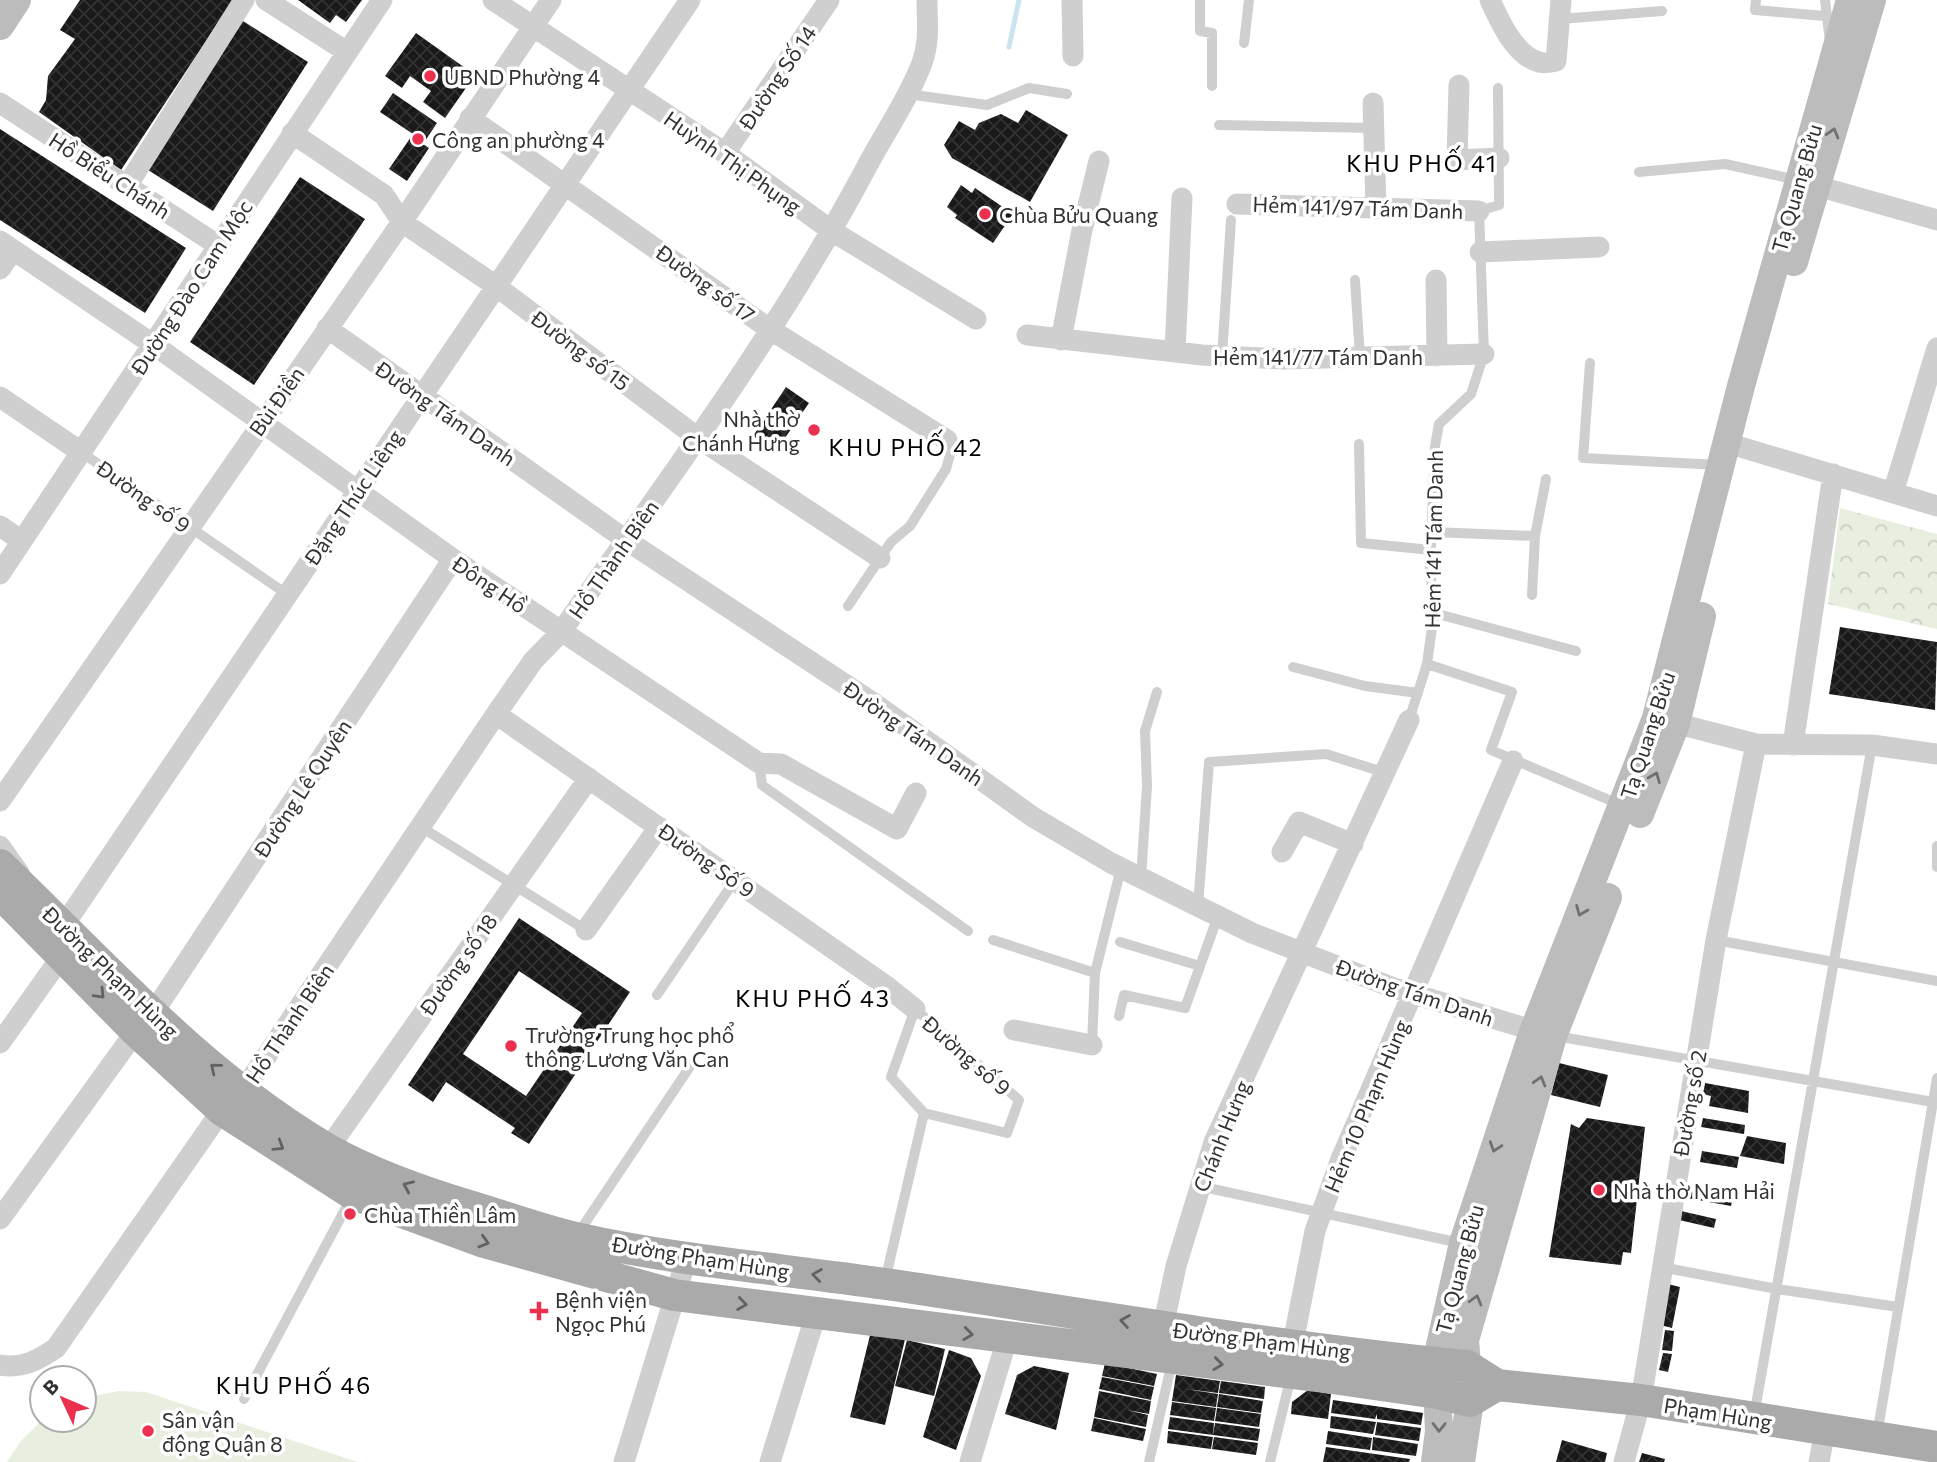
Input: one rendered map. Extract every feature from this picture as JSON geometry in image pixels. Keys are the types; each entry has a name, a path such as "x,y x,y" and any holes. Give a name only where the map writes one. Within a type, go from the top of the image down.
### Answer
{"main road":[{"path":"0,26 17,0"},
{"name":"Tạ Quang Bửu","path":"1807,183 1833,59 1850,0"},
{"name":"Tạ Quang Bửu","path":"1435,1462 1439,1431 1436,1378 1463,1243 1666,721 1730,452 1807,183 1871,0"},
{"name":"Tạ Quang Bửu","path":"1461,1462 1469,1401 1465,1340 1543,1034 1623,806 1666,721"},
{"name":"Đường Phạm Hùng","path":"11,892 63,940 144,1023 232,1100 354,1194 481,1241 674,1295 1173,1359 1292,1358"},
{"name":"Đường Phạm Hùng","path":"232,1100 419,1191 575,1238 1163,1327 1292,1358 1436,1378 1467,1366"},
{"name":"Phạm Hùng","path":"1467,1366 1497,1385 1641,1401 1937,1447"},
{"path":"1436,1378 1469,1401 1497,1385"}],"street":[{"path":"127,186 244,0"},
{"path":"266,0 346,52"},
{"name":"Đường Đào Cam Mộc","path":"0,574 382,0"},
{"name":"Huỳnh Thị Phụng","path":"493,0 725,153 832,232 976,319"},
{"name":"Bùi Điền","path":"0,801 402,222 551,0"},
{"name":"Đặng Thúc Liêng","path":"0,1043 63,940 288,595 690,0"},
{"name":"Đường Số 14","path":"725,153 829,0"},
{"path":"1072,0 1073,56"},
{"path":"1490,0 1499,20 1523,52 1539,63 1556,67 1561,9"},
{"name":"Hồ Thành Biên","path":"0,1365 11,1367 34,1363 56,1348 232,1100 533,661 561,632 698,438 771,330 832,232 907,94 926,49 930,28 926,3"},
{"path":"1459,85 1457,160 1499,158"},
{"name":"Hồ Biểu Chánh","path":"0,103 219,246"},
{"path":"1373,103 1376,209"},
{"name":"Đường số 17","path":"470,118 565,182 771,330 947,440"},
{"name":"Đường số 15","path":"292,133 384,195 402,222 496,286 698,438 880,558"},
{"path":"1062,340 1082,230 1099,161"},
{"path":"1807,183 1937,220"},
{"path":"1175,352 1182,198"},
{"name":"Hẻm 141/97 Tám Danh","path":"1234,212 1376,209 1479,211"},
{"path":"0,269 6,246"},
{"name":"Đông Hồ","path":"6,246 154,345 453,559 759,763"},
{"path":"1480,252 1599,247"},
{"path":"1436,280 1437,356"},
{"name":"Đường Tám Danh","path":"327,328 626,540 875,704 1033,817 1121,868 1218,916 1303,953 1414,995 1543,1034"},
{"name":"Hẻm 141/77 Tám Danh","path":"1027,335 1175,352 1283,359 1484,354"},
{"path":"1893,493 1937,348"},
{"name":"Đường số 9","path":"0,397 81,452"},
{"path":"1730,452 1833,474 1937,506"},
{"path":"1793,745 1833,474"},
{"path":"0,526 22,541"},
{"name":"Đường Lê Quyên","path":"0,1219 144,1023 453,559"},
{"name":"Đường Số 9","path":"496,714 886,985 915,1009"},
{"name":"Hẻm 141 Tám Danh","path":"1303,953 1409,720"},
{"path":"1666,721 1756,744 1872,745 1937,754"},
{"name":"Đường số 2","path":"1625,1462 1641,1401 1716,940 1756,744"},
{"name":"Hẻm 10 Phạm Hùng","path":"1292,1358 1305,1272 1321,1214 1341,1159 1513,761"},
{"path":"759,763 781,764 897,828 916,793"},
{"name":"Đường số 18","path":"328,1149 589,778"},
{"path":"1282,852 1300,821 1353,844"},
{"path":"586,930 659,827"},
{"name":"Đường Phạm Hùng","path":"0,846 11,892"},
{"name":"Chánh Hưng","path":"1163,1327 1175,1266 1214,1142 1303,953"},
{"path":"1014,1030 1092,1045"},
{"path":"624,1462 687,1257"},
{"path":"770,1462 816,1314"},
{"path":"970,1462 1007,1339"},
{"path":"1819,1462 1825,1431"}],"lane":[{"path":"1200,0 1200,31 1212,33 1212,86"},
{"path":"1244,43 1248,0"},
{"path":"1756,0 1755,10 1825,16"},
{"path":"1825,0 1825,16 1833,59"},
{"path":"1561,9 1662,11"},
{"path":"907,94 987,105 1029,88 1067,94"},
{"path":"1479,211 1499,205 1498,88"},
{"path":"1219,125 1373,128"},
{"path":"1639,172 1725,164 1807,183"},
{"name":"Hẻm 141 Tám Danh","path":"1409,720 1427,664 1434,613 1431,550 1435,446 1439,424 1471,394 1484,354 1479,211"},
{"path":"1222,356 1234,212"},
{"path":"1355,281 1360,357"},
{"path":"1590,363 1583,458 1730,452"},
{"path":"848,606 891,542 910,526 946,469 950,454 947,440"},
{"path":"1359,444 1361,543 1431,550"},
{"name":"Đường số 9","path":"81,452 288,595"},
{"path":"1531,595 1535,536 1546,479"},
{"path":"1432,531 1535,536"},
{"path":"1434,613 1576,651"},
{"path":"1427,664 1512,692 1491,750 1623,806"},
{"path":"1293,667 1365,686 1418,693"},
{"path":"1141,878 1147,786 1145,731 1157,692"},
{"path":"1754,1419 1872,745"},
{"path":"1198,906 1209,762 1326,754 1385,773"},
{"path":"759,763 762,785 968,931"},
{"path":"421,827 586,930"},
{"path":"1937,846 1937,867"},
{"path":"1092,1045 1096,973 1121,868"},
{"path":"657,995 735,880"},
{"path":"1119,1016 1124,995 1185,1008 1218,916"},
{"path":"993,940 1096,973"},
{"path":"1716,940 1937,981"},
{"path":"1120,942 1200,966"},
{"path":"885,1284 924,1113 891,1077 915,1009"},
{"name":"Đường số 9","path":"915,1009 1019,1100 1007,1133 924,1113"},
{"path":"1543,1034 1933,1102"},
{"path":"575,1238 691,1065"},
{"path":"1876,1438 1937,1078"},
{"path":"1199,1186 1463,1243"},
{"path":"244,1399 354,1194"},
{"path":"1661,1267 1777,1289 1898,1307"},
{"path":"1270,1462 1292,1358"},
{"path":"1149,1462 1173,1359"}],"green space":[{"path":"1840,508 1937,534 1937,629 1828,604"},
{"name":"Sân vận động Quận 8","path":"118,1391 146,1392 358,1462 7,1462 28,1434 98,1434 98,1395"}],"building":[{"path":"80,0 233,0 121,170 39,112 46,100 48,76 75,39 60,30"},
{"path":"298,0 362,0 346,22 336,15 330,23"},
{"path":"243,21 308,62 213,211 148,170"},
{"name":"UBND Phường 4","path":"416,33 475,75 445,118 423,102 431,91 410,76 402,88 385,76"},
{"name":"Công an phường 4","path":"393,93 437,123 423,144 429,148 407,181 389,169 413,134 380,112"},
{"path":"1026,110 1068,135 1030,202 952,158 944,145 959,121 975,130 979,123 1001,114 1018,123"},
{"path":"0,129 186,248 145,313 0,220"},
{"path":"300,177 365,219 254,385 190,342"},
{"name":"Chùa Bửu Quang","path":"961,185 972,193 975,188 1013,214 993,243 955,218 957,215 947,207"},
{"name":"Nhà thờ Chánh Hưng","path":"786,387 809,403 776,451 753,436"},
{"path":"1840,627 1937,642 1935,710 1829,694"},
{"path":"519,918 630,992 529,1144 511,1133 515,1128 446,1082 433,1102 408,1085","holes":["519,971 582,1013 526,1096 463,1054"]},
{"path":"1559,1063 1608,1075 1600,1107 1551,1095"},
{"path":"1705,1083 1749,1091 1748,1113 1709,1106 1711,1096 1703,1094"},
{"name":"Nhà thờ Nam Hải","path":"1587,1118 1645,1127 1631,1253 1623,1252 1621,1265 1549,1257 1571,1124 1579,1128"},
{"path":"1703,1118 1745,1125 1744,1134 1701,1127"},
{"path":"1747,1136 1786,1143 1784,1164 1740,1156"},
{"path":"1702,1151 1739,1157 1737,1168 1700,1162"},
{"path":"1689,1188 1733,1196 1731,1206 1687,1198"},
{"path":"1681,1211 1716,1219 1714,1228 1679,1220"},
{"path":"1668,1284 1680,1287 1672,1328 1660,1325"},
{"path":"872,1327 906,1335 885,1425 850,1417"},
{"path":"1665,1330 1674,1331 1672,1351 1662,1350"},
{"path":"907,1340 945,1349 934,1396 895,1386"},
{"path":"949,1350 971,1358 981,1376 956,1450 923,1437"},
{"path":"1663,1353 1672,1354 1668,1372 1659,1370"},
{"path":"1105,1363 1157,1374 1154,1386 1102,1376"},
{"path":"1034,1366 1069,1373 1056,1430 1005,1414 1017,1375"},
{"path":"1176,1375 1220,1381 1218,1393 1186,1389 1218,1394 1216,1407 1172,1401"},
{"path":"1102,1377 1154,1387 1151,1400 1099,1389"},
{"path":"1221,1381 1265,1387 1264,1399 1219,1393"},
{"path":"1308,1390 1331,1394 1328,1419 1291,1414 1292,1402"},
{"path":"1099,1391 1151,1401 1149,1414 1127,1410 1148,1415 1146,1427 1094,1417"},
{"path":"1219,1394 1263,1401 1261,1413 1217,1407"},
{"path":"1333,1400 1423,1413 1421,1425 1377,1419 1377,1414 1375,1419 1331,1413"},
{"path":"1172,1402 1216,1408 1214,1421 1170,1415"},
{"path":"1217,1408 1261,1414 1259,1427 1215,1421"},
{"path":"1331,1416 1376,1422 1373,1434 1330,1428"},
{"path":"1170,1417 1214,1423 1213,1435 1168,1429"},
{"path":"1094,1418 1146,1429 1143,1441 1091,1431"},
{"path":"1377,1422 1421,1428 1419,1441 1375,1435"},
{"path":"1215,1423 1260,1429 1258,1441 1213,1435"},
{"path":"1168,1431 1213,1437 1211,1449 1167,1443"},
{"path":"1328,1431 1372,1438 1370,1450 1326,1444"},
{"path":"1214,1437 1258,1443 1256,1455 1212,1449"},
{"path":"1373,1437 1418,1444 1416,1456 1372,1450"},
{"path":"1562,1440 1607,1453 1605,1462 1556,1462"},
{"path":"1326,1447 1410,1459 1409,1462 1323,1462"},
{"path":"1642,1453 1665,1459 1664,1462 1639,1462"}],"waterway":[{"path":"1009,47 1019,0"}],"place":[{"name":"UBND Phường 4","path":"430,76"},
{"name":"Công an phường 4","path":"418,139"},
{"name":"Chùa Bửu Quang","path":"985,214"},
{"name":"Nhà thờ Chánh Hưng","path":"814,430"},
{"name":"Trường Trung học phổ thông Lương Văn Can","path":"511,1046"},
{"name":"Nhà thờ Nam Hải","path":"1599,1190"},
{"name":"Chùa Thiền Lâm","path":"350,1214"},
{"name":"Bệnh viện Ngọc Phú","path":"539,1311"},
{"name":"Sân vận động Quận 8","path":"148,1431"}],"district":[{"name":"KHU PHỐ 41","path":"1422,163"},
{"name":"KHU PHỐ 42","path":"906,447"},
{"name":"KHU PHỐ 43","path":"813,998"},
{"name":"KHU PHỐ 46","path":"294,1385"}]}
